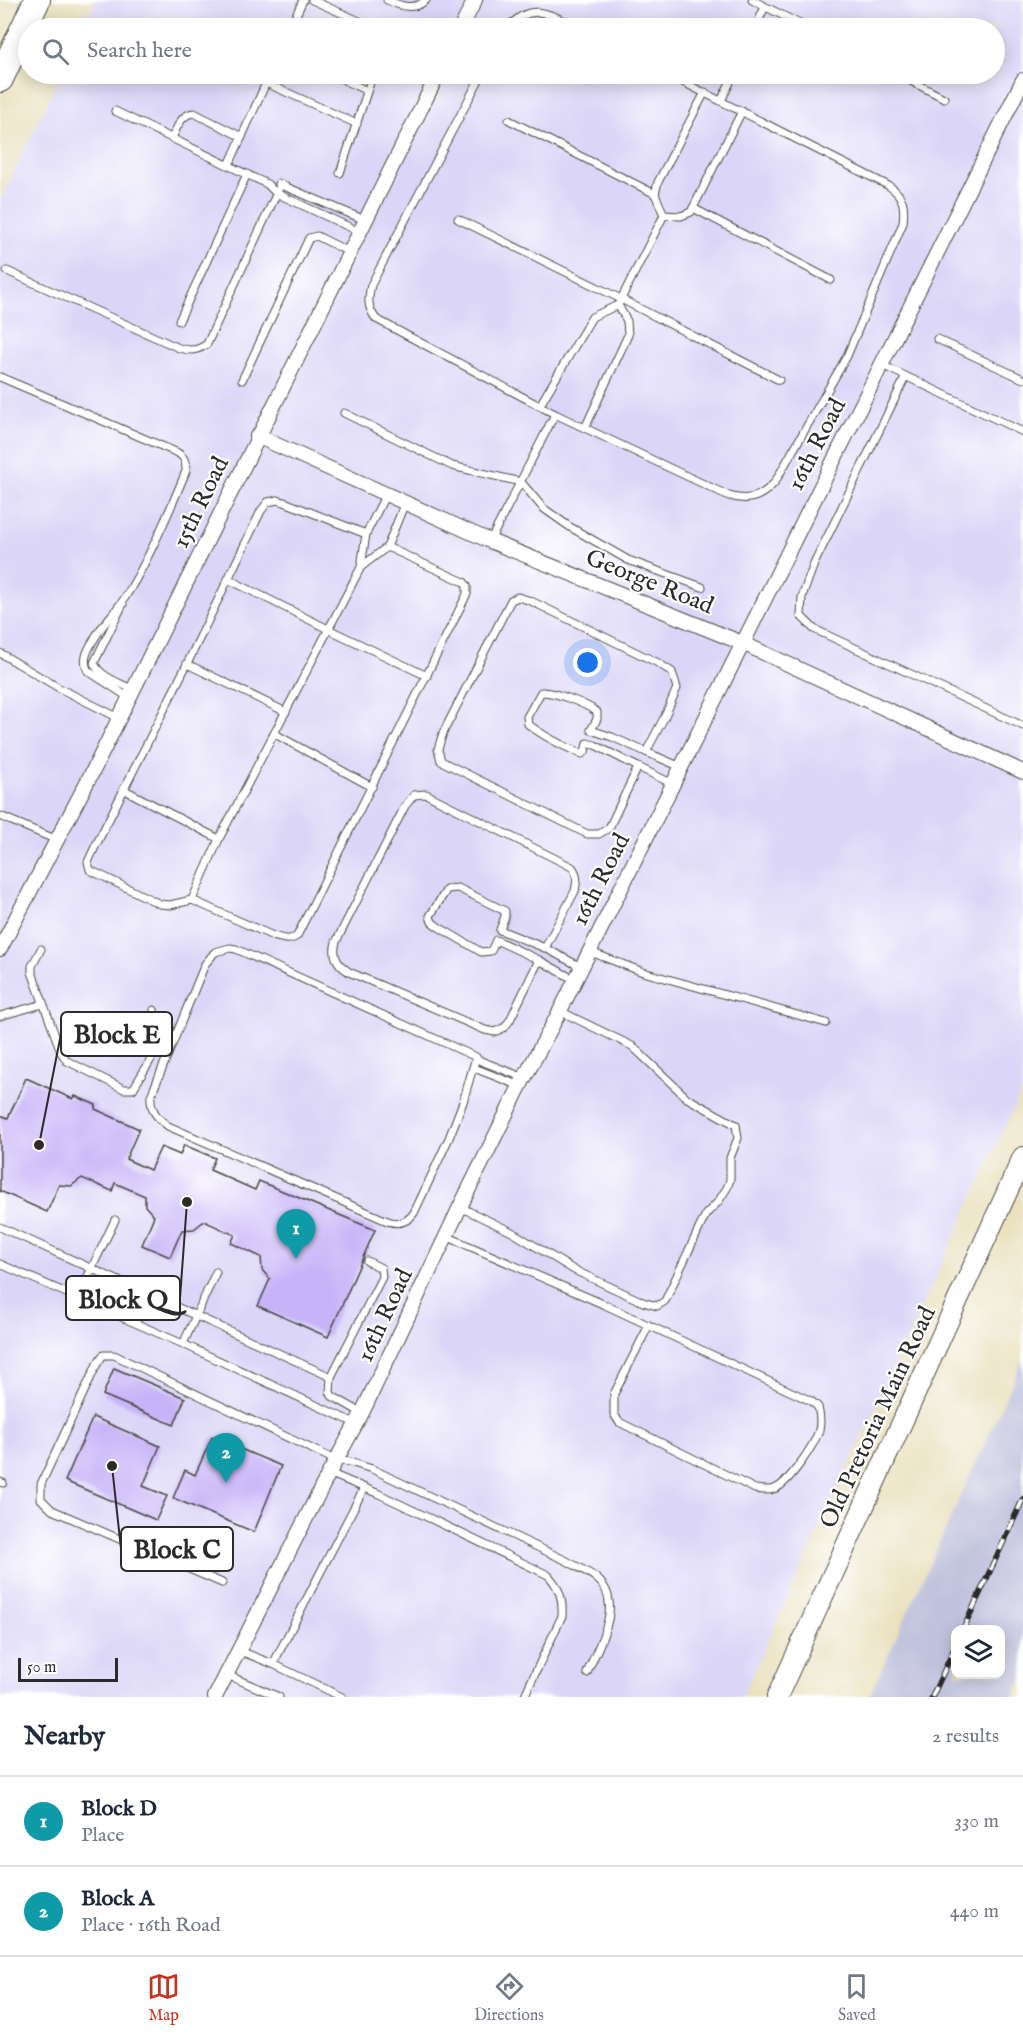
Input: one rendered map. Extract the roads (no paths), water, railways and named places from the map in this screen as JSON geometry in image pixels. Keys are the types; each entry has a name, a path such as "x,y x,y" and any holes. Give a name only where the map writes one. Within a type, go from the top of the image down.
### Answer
{"highway":[{"path":"28,18 36,0"},
{"path":"0,80 18,40"}],"main road":[{"name":"Old Pretoria Main Road","path":"777,1697 1023,1157"}],"street":[{"path":"466,18 475,0"},
{"name":"16th Road","path":"215,1697 332,1466 359,1418 522,1082 560,1011 1023,80"},
{"name":"15th Road","path":"0,950 119,718 433,84"},
{"name":"George Road","path":"257,436 490,541 742,643 1023,772"}],"lane":[{"path":"295,18 303,0"},
{"path":"312,0 352,18"},
{"path":"387,0 401,6 412,7 426,0"},
{"path":"752,0 788,18"},
{"path":"760,18 765,7"},
{"path":"518,18 536,10 557,18"},
{"path":"229,165 266,84 357,124"},
{"path":"353,84 367,91"},
{"path":"340,173 370,84"},
{"path":"477,84 371,285 368,300 370,310 376,319 555,414 729,495 741,499 751,498 768,490 775,482 847,356 903,223 903,201 899,193 889,186 687,84"},
{"path":"721,101 729,84"},
{"path":"917,84 944,98"},
{"path":"664,215 655,194 658,182 705,93"},
{"path":"115,111 267,184 276,193 362,226"},
{"path":"664,215 681,216 691,212 742,111"},
{"path":"172,138 183,117 194,113 242,137"},
{"path":"509,120 655,194"},
{"path":"179,321 247,174"},
{"path":"267,184 281,184 362,226"},
{"path":"7,271 178,348 189,351 199,349 207,344 281,184"},
{"path":"693,208 831,280"},
{"path":"540,405 592,317 620,302 664,215"},
{"path":"458,219 779,380"},
{"path":"242,380 309,238 317,236 349,252"},
{"path":"585,428 628,335 627,321 620,302"},
{"path":"937,339 1023,379"},
{"path":"881,365 1023,432"},
{"path":"0,377 184,458 186,471 159,532 126,596 94,639 86,656 85,664 88,671 95,677 130,693"},
{"path":"905,378 811,571 802,597 801,616 814,629 1023,726"},
{"path":"344,413 452,466 521,482 543,508 570,527 628,560 702,587"},
{"path":"490,541 555,414"},
{"path":"192,900 219,838 361,567 366,534 386,494"},
{"path":"366,534 286,503 273,500 268,502 261,511 123,789 88,862 90,870 160,904 170,905 192,900 273,936 286,940 293,939 300,930 467,594 467,586 456,577 387,547"},
{"path":"361,567 387,547 405,503"},
{"path":"228,579 427,676"},
{"path":"638,767 609,828 599,834 590,835 441,760 438,749 443,733 511,600 518,597 531,601 672,672 677,688 646,752"},
{"path":"0,653 59,688 119,718"},
{"path":"187,664 286,712"},
{"path":"546,691 597,712 597,719 587,743 585,752 582,754 533,729 528,724 527,717 541,692 546,691"},
{"path":"591,730 681,767"},
{"path":"275,734 372,787"},
{"path":"587,743 602,748 673,784"},
{"path":"123,789 219,838"},
{"path":"539,960 510,1020 505,1027 495,1032 485,1030 349,972 338,963 334,950 405,806 414,795 419,794 426,794 553,856 575,870 577,880 575,891 545,948"},
{"path":"0,816 57,840"},
{"path":"454,887 505,912 496,940 491,951 481,952 432,922 430,916 447,889 454,887"},
{"path":"500,930 545,948 578,974"},
{"path":"496,940 539,960 578,974"},
{"path":"476,1059 449,1138 414,1213 407,1221 401,1223 385,1220 168,1126 158,1120 150,1103 205,964 215,952 230,948 474,1055 476,1059 522,1082"},
{"path":"41,949 32,972 61,1052 67,1061 124,1089 133,1089 156,1051 159,1038 154,1010"},
{"path":"588,951 643,972 826,1023"},
{"path":"0,1016 43,1004"},
{"path":"460,1207 512,1232 574,1270 643,1302 657,1306 665,1301 706,1214 727,1188 730,1180 730,1158 738,1133 736,1125 687,1098 632,1046 560,1011"},
{"path":"474,1068 522,1082"},
{"path":"73,1307 115,1220"},
{"path":"0,1227 331,1377"},
{"path":"446,1236 649,1325 811,1401 818,1407 821,1419 819,1432 809,1451 785,1482 773,1490 755,1489 619,1422 614,1414 614,1395 649,1325"},
{"path":"359,1418 330,1394 331,1377 382,1277 381,1268 367,1261"},
{"path":"0,1264 359,1418"},
{"path":"183,1344 216,1272"},
{"path":"222,1583 52,1510 41,1499 41,1485 100,1358 108,1354 114,1355 332,1466 364,1488 548,1575 556,1584 563,1603 562,1616 524,1697"},
{"path":"332,1466 351,1462 372,1469 567,1561 597,1579 609,1600 610,1614 587,1673"},
{"path":"273,1664 364,1488"},
{"path":"240,1651 342,1697"},
{"path":"227,1675 279,1697"}],"railway":[{"path":"965,1625 1023,1499"},
{"path":"932,1697 951,1656"}],"place":[{"name":"Block E","path":"39,1145"},
{"name":"Block Q","path":"187,1202"},
{"name":"Block D","path":"296,1259"},
{"name":"Block C","path":"112,1466"},
{"name":"Block A","path":"226,1483"}]}
